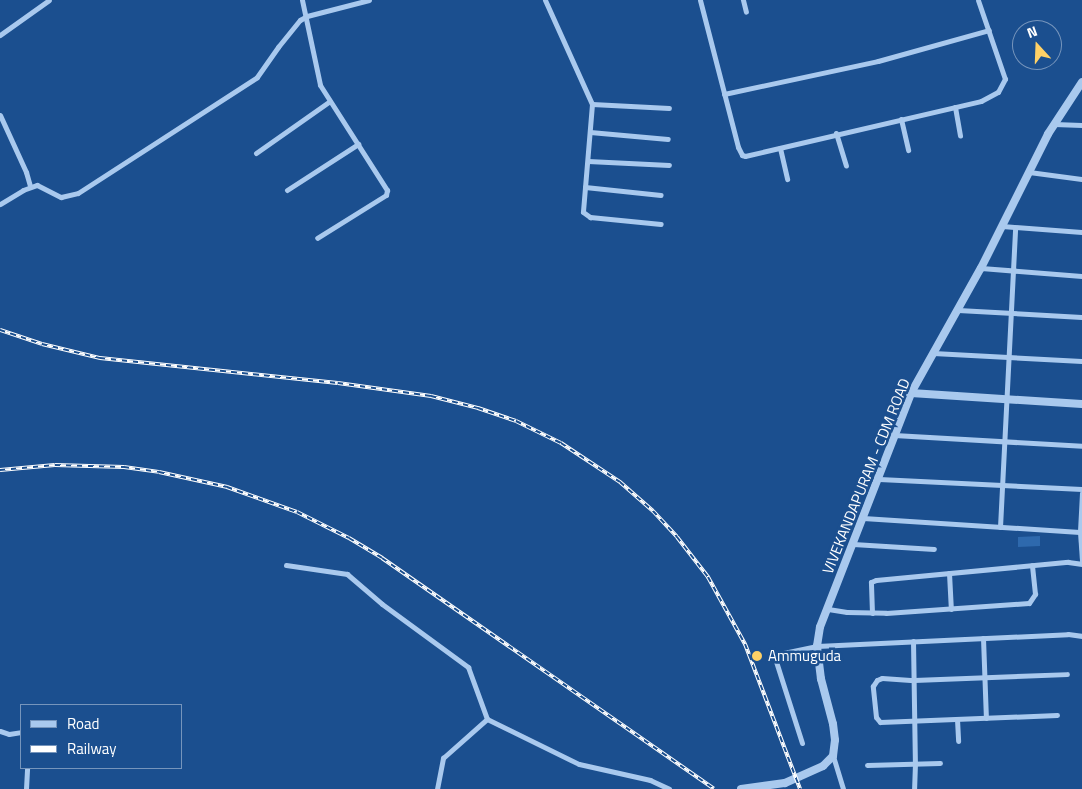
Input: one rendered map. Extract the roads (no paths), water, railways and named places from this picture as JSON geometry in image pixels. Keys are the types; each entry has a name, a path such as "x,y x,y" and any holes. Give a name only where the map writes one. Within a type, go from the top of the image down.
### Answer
{"street":[{"path":"0,35 49,0"},
{"path":"302,0 307,16 317,77 330,101 386,185 386,195 317,238"},
{"path":"0,204 30,186 37,185 61,197 78,193 256,77 278,46 307,16 369,0"},
{"path":"545,0 592,104 583,212 585,216 661,224"},
{"path":"700,0 724,94 742,155 745,156 836,133 982,101 998,92 1005,78 978,0"},
{"path":"743,0 746,12"},
{"path":"724,94 878,61 989,30"},
{"name":"VIVEKANDAPURAM - CDM ROAD","path":"832,756 835,740 821,679 817,646 820,627 911,394 981,268 1054,124 1082,84"},
{"path":"256,153 330,101"},
{"path":"592,104 670,108"},
{"path":"955,107 960,136"},
{"path":"0,115 26,172 30,186"},
{"path":"901,119 908,150"},
{"path":"1054,124 1082,125"},
{"path":"590,132 668,139"},
{"path":"836,133 846,166"},
{"path":"287,190 358,144"},
{"path":"780,148 787,179"},
{"path":"588,161 669,165"},
{"path":"1028,172 1082,178"},
{"path":"585,187 661,195"},
{"path":"1002,226 1082,232"},
{"path":"1000,527 1016,227"},
{"path":"981,268 1082,276"},
{"path":"958,310 1011,315 1082,318"},
{"path":"933,353 1082,361"},
{"path":"911,394 1082,404"},
{"path":"894,436 1082,446"},
{"path":"872,613 871,582 1068,562 1082,563 1080,532 1082,491 879,479"},
{"path":"863,518 936,525 1080,532"},
{"path":"853,544 934,549"},
{"path":"286,565 347,574 382,604 468,667 488,719 579,764 650,780 668,789"},
{"path":"828,609 872,613 952,609 1029,602 1034,594 1032,566"},
{"path":"949,573 952,609"},
{"path":"802,743 774,655 817,646 1068,634 1082,636"},
{"path":"984,638 986,718"},
{"path":"913,641 914,789"},
{"path":"1057,715 880,722 876,717 873,692 874,683 877,680 1067,674"},
{"path":"437,789 443,758 488,719"},
{"path":"957,719 958,740"},
{"path":"0,731 9,734 20,732"},
{"path":"741,789 785,783 814,772 832,756 843,789"},
{"path":"867,765 940,763"},
{"path":"26,789 27,769"}],"railway":[{"path":"0,330 42,344 100,358 338,383 431,396 478,408 516,421 561,443 620,482 653,511 677,537 708,577 745,644 800,789"},
{"path":"0,470 55,465 124,467 159,472 227,487 297,512 349,538 382,558 714,789"}],"place":[{"name":"Ammuguda","path":"757,656"}]}
